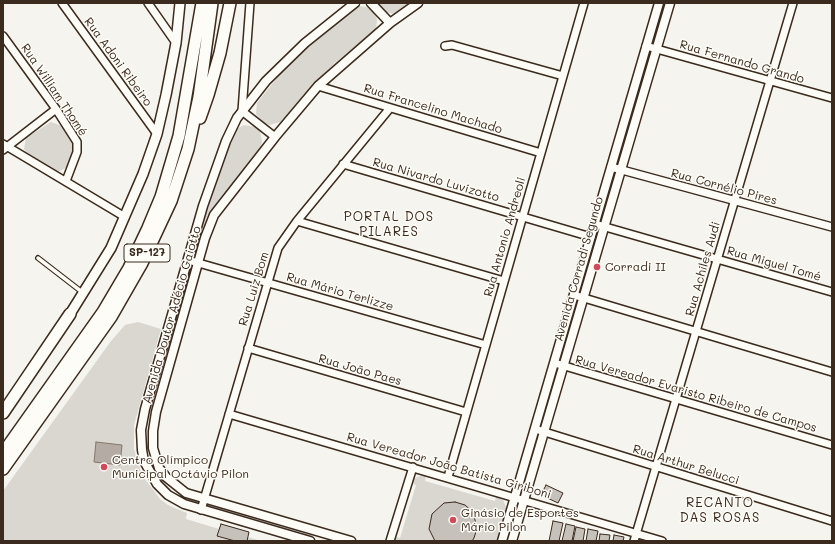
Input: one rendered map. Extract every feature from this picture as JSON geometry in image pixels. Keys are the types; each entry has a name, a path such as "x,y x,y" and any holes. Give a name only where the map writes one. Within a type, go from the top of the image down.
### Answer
{"highway":[{"name":"SP-127","path":"3,453 103,312 128,268 151,222 162,197 179,136 202,3"},
{"name":"SP-127","path":"3,469 97,338 125,294 171,201 188,149 200,89 212,3"},
{"path":"188,149 208,95 220,53 230,3"},
{"path":"3,413 70,314"}],"main road":[{"path":"70,314 85,294 111,248 143,174 157,134 176,43 180,3"}],"street":[{"name":"Rua Adoni Ribeiro","path":"62,3 157,134"},
{"path":"148,3 176,43"},
{"path":"250,3 242,111 275,137"},
{"name":"Avenida Doutor Adécio Gaiotto","path":"310,541 201,510 184,504 168,495 157,484 144,461 141,442 145,409 203,206 226,142 242,111 266,81 305,43 355,3"},
{"path":"371,3 390,23"},
{"name":"Avenida Doutor Adécio Gaiotto","path":"351,541 186,493 166,478 155,457 152,441 156,412 205,238 214,215 275,137 318,86 390,23 418,3"},
{"name":"Rua Antonio Andreoli","path":"448,477 584,3"},
{"name":"Avenida Corradi Segundo","path":"502,541 659,3"},
{"name":"Avenida Corradi Segundo","path":"512,541 670,3"},
{"name":"Rua Achiles Audi","path":"634,541 793,3"},
{"name":"Rua William Thomé","path":"3,36 56,110 78,147 66,181"},
{"path":"445,46 452,45 563,76"},
{"name":"Rua Fernando Grando","path":"646,46 832,98"},
{"name":"Rua Francelino Machado","path":"318,86 541,153"},
{"name":"Rua Luiz Bom","path":"201,510 278,248 297,221 390,108"},
{"path":"56,110 4,147 66,181 125,217"},
{"name":"Rua Nivardo Luvizotto","path":"343,164 591,237"},
{"name":"Rua Cornélio Pires","path":"611,167 832,227"},
{"path":"297,221 504,281"},
{"name":"Rua Miguel Tomé","path":"594,224 832,292"},
{"name":"Rua Mário Terlizze","path":"188,260 486,345"},
{"path":"574,295 832,372"},
{"name":"Rua João Paes","path":"248,348 466,412"},
{"name":"Rua Vereador Evaristo Ribeiro de Campos","path":"554,363 832,445"},
{"name":"Rua Vereador João Batista Giriboni","path":"229,414 662,541"},
{"name":"Rua Arthur Belucci","path":"535,430 832,521"},
{"path":"390,541 413,467"}],"lane":[{"path":"38,258 85,294"}],"shaded area":[{"path":"378,3 410,3 394,14 382,11"},
{"path":"359,6 366,7 375,13 377,20 376,29 335,63 314,83 281,122 269,125 263,122 256,114 257,103 280,74 310,44 354,8"},
{"path":"51,122 62,126 74,144 70,163 67,167 60,171 54,170 26,152 24,149 26,138"},
{"path":"244,125 256,127 260,131 262,142 260,149 212,214 198,246 196,246 205,214 235,130"},
{"path":"138,322 161,329 134,425 134,449 142,475 160,499 168,505 187,513 186,519 219,529 221,524 249,532 248,537 261,541 3,541 3,491 111,341 125,325"},
{"path":"96,442 122,445 120,465 94,462"},
{"path":"426,476 425,481 495,501 496,497 503,500 507,509 497,541 395,541 396,537 400,538 416,485 412,483 415,478"}],"building":[{"path":"546,485 563,493 558,503 541,495"},
{"name":"Ginásio de Esportes Mário Pilon","path":"455,502 465,505 473,512 477,528 474,538 472,541 435,541 429,529 432,514 444,503"},
{"path":"553,521 563,523 559,541 549,541"},
{"path":"221,524 249,532 247,541 235,541 217,536"},
{"path":"566,524 575,526 572,541 562,541"},
{"path":"576,527 585,529 583,541 573,541"},
{"path":"588,529 598,531 596,541 586,541"},
{"path":"600,534 610,535 609,541 599,541"},
{"path":"614,535 624,537 623,541 613,541"}],"place":[{"name":"Corradi II","path":"597,267"},
{"name":"Centro Olímpico Municipal Octávio Pilon","path":"104,467"},
{"name":"Ginásio de Esportes Mário Pilon","path":"453,520"}],"district":[{"name":"PORTAL DOS PILARES","path":"389,224"},
{"name":"RECANTO DAS ROSAS","path":"720,510"}]}
